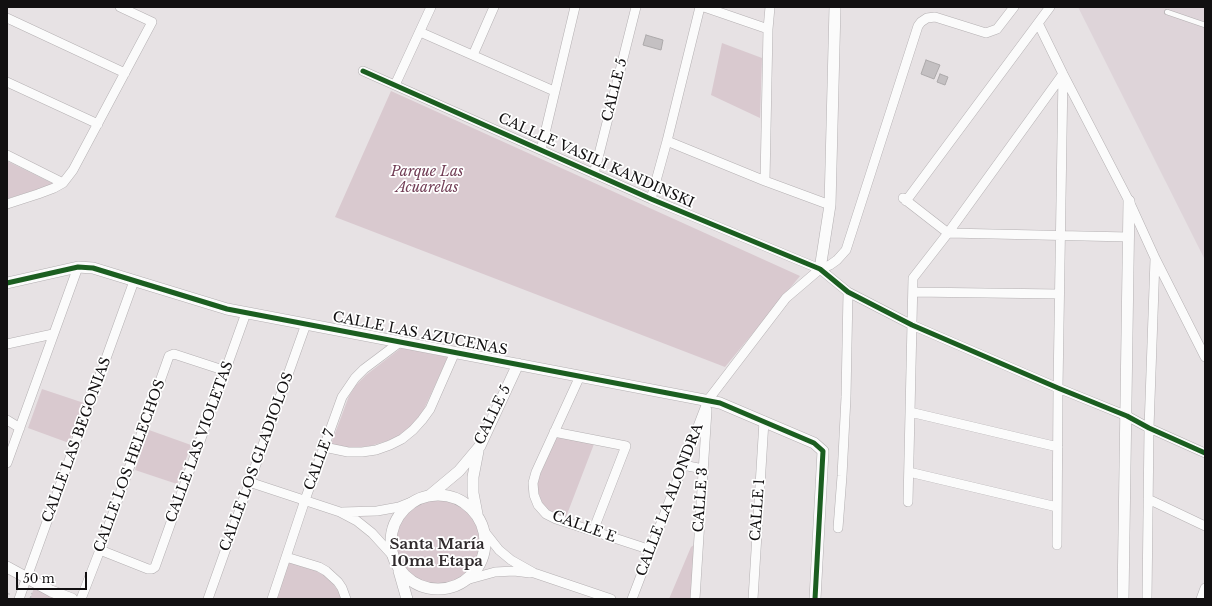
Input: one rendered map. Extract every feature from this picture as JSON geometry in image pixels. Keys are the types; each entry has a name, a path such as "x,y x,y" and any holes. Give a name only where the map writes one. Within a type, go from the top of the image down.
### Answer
{"street":[{"path":"7,204 48,190 63,183 73,170 152,22 120,7"},
{"path":"395,85 431,7"},
{"path":"473,55 494,7"},
{"path":"541,150 574,7"},
{"name":"CALLE 5","path":"594,174 636,7"},
{"path":"651,199 700,7"},
{"path":"704,7 768,29"},
{"path":"765,181 768,29 770,7"},
{"path":"820,269 830,205 835,7"},
{"name":"CALLE LA ALONDRA","path":"632,599 708,400 786,298 820,269 830,265 846,250 918,26 927,18 935,17 986,33 997,29 1014,7"},
{"path":"1050,7 904,200 948,233 1129,237"},
{"path":"7,18 125,73"},
{"path":"1038,23 1063,74 1130,201 1155,258 1205,357"},
{"path":"420,32 554,91"},
{"name":"CALLLE VASILI KANDINSKI","path":"363,71 651,199 820,269 848,292 912,325 1127,416 1205,454"},
{"path":"908,502 913,278 948,233 1063,74"},
{"path":"1057,546 1059,294 1063,74"},
{"path":"7,82 98,124"},
{"path":"667,141 765,181 830,205"},
{"path":"7,155 63,183"},
{"path":"1123,599 1130,201"},
{"path":"1147,599 1149,428 1155,258"},
{"path":"7,463 78,267"},
{"name":"CALLE LAS AZUCENAS","path":"7,283 78,267 93,268 227,309 720,403 814,443 823,451 815,599"},
{"name":"CALLE LAS BEGONIAS","path":"15,597 27,578 134,281"},
{"path":"838,528 846,397 848,292"},
{"path":"913,292 1059,294"},
{"name":"CALLE LAS VIOLETAS","path":"100,550 148,569 155,567 246,313"},
{"name":"CALLE LOS GLADIOLOS","path":"208,599 306,324"},
{"path":"7,344 54,334"},
{"name":"CALLE 7","path":"272,599 305,500 342,397 355,378 364,369 400,342"},
{"path":"324,447 348,452 362,452 383,448 402,439 413,430 430,409 455,352"},
{"name":"CALLE LOS HELECHOS","path":"81,599 169,356 174,354 226,371"},
{"name":"CALLE 5","path":"429,496 459,471 480,446 518,364"},
{"name":"CALLE E","path":"580,376 536,472 533,483 534,495 538,505 546,514 556,519 651,550"},
{"name":"CALLE 3","path":"695,599 708,400"},
{"path":"910,412 1058,447"},
{"path":"7,420 20,428"},
{"name":"CALLE 1","path":"752,599 764,421"},
{"path":"554,432 626,446 593,531"},
{"path":"480,446 475,462 473,493 478,516 484,531 499,550 511,560 534,573 611,599"},
{"path":"683,465 704,469"},
{"path":"909,472 1057,506"},
{"path":"249,482 340,512 357,521 372,533 392,555 399,568 409,580 422,586 437,589 452,587"},
{"path":"340,512 377,511 399,507 429,496 445,495 453,497 467,505 478,516"},
{"path":"1148,499 1205,526"},
{"path":"392,555 390,540 394,524 402,511 414,501"},
{"path":"466,580 477,568 484,554 484,531"},
{"path":"286,556 319,567 326,571 338,582 346,599"},
{"path":"7,567 51,591 72,599"},
{"path":"399,568 407,599"},
{"path":"438,599 452,587 466,580 495,572 514,571 534,573"},
{"path":"1201,599 1205,588"}],"lane":[{"path":"1168,12 1205,25"}],"path":[{"path":"7,593 15,597"}],"shaded area":[{"path":"1078,7 1205,7 1205,260"}],"green space":[{"path":"722,43 762,58 760,118 711,95"},
{"name":"Parque Las Acuarelas","path":"391,91 800,276 725,367 335,217"},
{"path":"7,161 54,184 7,199"},
{"path":"401,348 448,357 424,409 415,423 403,434 370,446 352,448 331,444 349,396 356,385 366,375"},
{"path":"42,389 84,403 69,443 28,428"},
{"path":"149,430 191,445 177,484 135,470"},
{"path":"557,436 594,444 566,517 551,512 546,508 541,501 538,491 538,479"},
{"path":"438,499 454,503 468,512 477,526 481,542 477,558 468,572 454,581 438,585 422,581 408,572 399,558 395,542 399,526 408,512 422,503"},
{"path":"694,545 691,599 669,599 691,547"},
{"path":"289,562 316,571 328,577 341,595 342,599 276,599"},
{"path":"34,588 59,599 30,599"}],"building":[{"path":"646,35 663,40 661,50 643,45"},
{"path":"926,60 940,65 934,79 921,74"},
{"path":"940,74 948,77 945,85 937,82"}],"cycle path":[{"path":"363,71 651,199 820,269 848,292 912,325 1127,416 1149,428 1205,453"},
{"path":"7,283 78,267 93,268 227,309 720,403 814,443 823,451 815,599"}],"district":[{"name":"Santa María 10ma Etapa","path":"437,554"}]}
